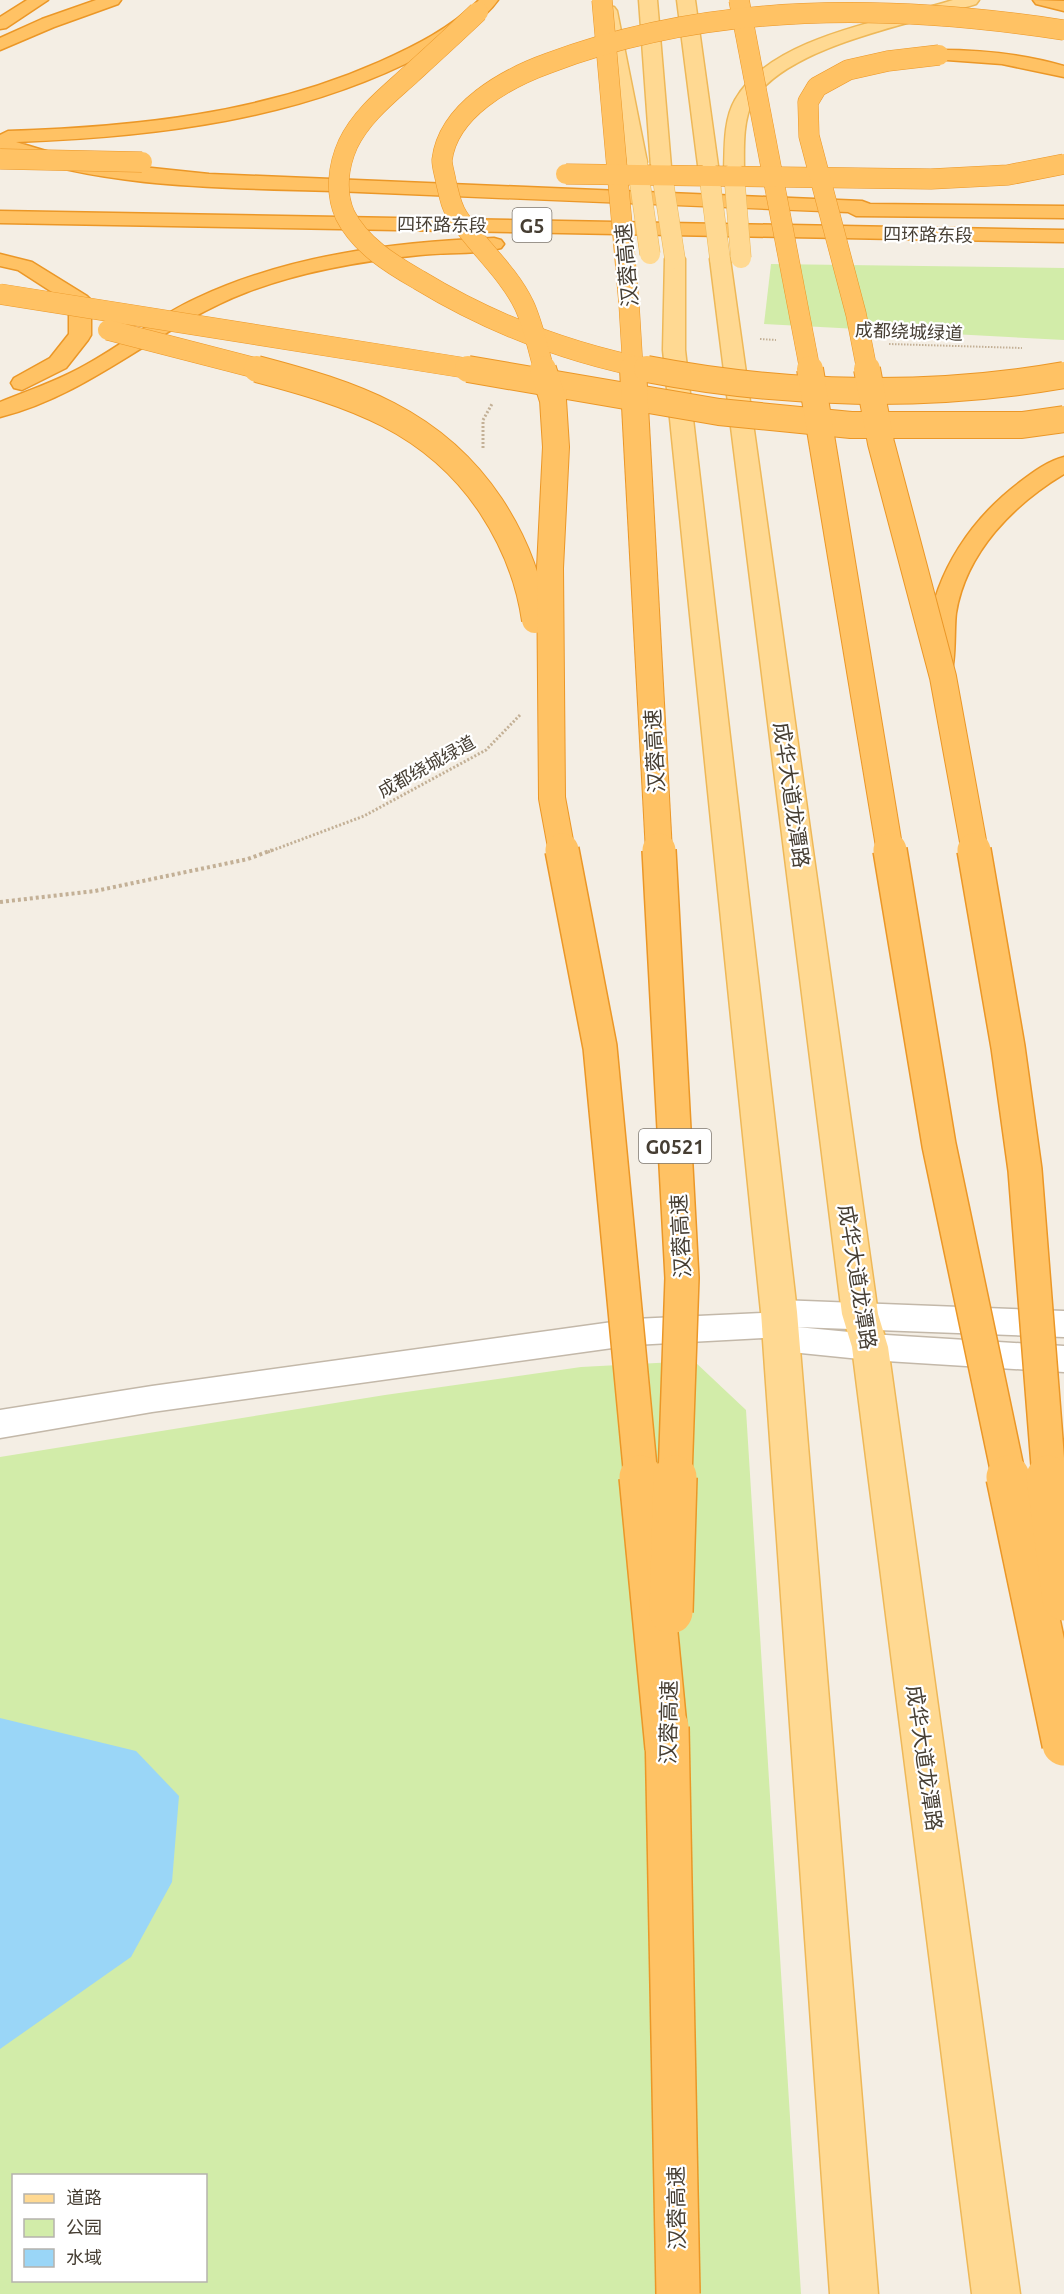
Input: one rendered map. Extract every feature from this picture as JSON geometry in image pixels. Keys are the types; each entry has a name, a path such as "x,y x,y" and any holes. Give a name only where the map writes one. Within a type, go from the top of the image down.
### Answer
{"highway":[{"path":"0,45 48,23 112,0"},
{"name":"汉蓉高速","path":"604,0 629,304 682,1278 667,1748 678,2294"},
{"path":"739,0 799,303 939,1145 1064,1744"},
{"path":"951,0 1064,40"},
{"path":"1042,0 1064,6"},
{"path":"0,16 37,1"},
{"path":"0,24 37,1"},
{"path":"0,137 147,128 214,118 321,92 382,68 429,45 484,6"},
{"path":"484,6 370,112 354,133 343,157 339,176 339,197 346,214 362,241 388,263 474,311 538,339 604,358 705,378 795,388 884,390 971,387 1064,375"},
{"path":"552,798 550,568 556,447 553,400 524,304 502,272 457,216 451,203 442,162 452,131 471,108 486,95 503,83 538,65 620,39 706,21 794,14 882,14 974,18 1064,30"},
{"path":"0,56 48,23"},
{"path":"1064,72 991,56 917,56 848,70 830,78 809,96 807,108 809,135 815,164 856,314 881,443 943,677 1008,1047 1025,1170 1050,1498 1064,1599"},
{"path":"0,143 55,160 97,168 209,180 963,210"},
{"path":"0,159 460,171"},
{"path":"542,173 931,179 1008,174 1064,164"},
{"name":"四环路东段","path":"260,201 534,207 1064,212"},
{"name":"四环路东段","path":"0,217 1064,236"},
{"path":"0,410 88,373 163,324 204,303 271,277 323,265 423,249 490,244 782,244 964,234"},
{"path":"0,260 25,266 80,300 80,335 58,363 29,380 0,392"},
{"path":"0,294 538,380 719,412 851,425 1022,425 1064,419"},
{"path":"0,303 310,384 376,409 403,422 452,457 485,496 512,540 524,568 532,598 552,798 600,1047 667,1748"},
{"path":"943,677 940,639 942,619 952,582 976,540 1010,501 1031,484 1064,464"}],"main road":[{"path":"604,0 637,162 663,256"},
{"path":"648,0 661,167 663,256 780,1325 854,2294"},
{"path":"686,0 709,173 730,259"},
{"path":"730,259 736,136 744,101 754,87 771,70 797,54 970,0"},
{"name":"成华大道龙潭路","path":"730,259 744,348 860,1314 870,1347 996,2294"}],"street":[{"path":"0,1424 152,1399 634,1332 780,1325 860,1314 1064,1324"},
{"path":"780,1325 870,1347 1064,1359"}],"path":[{"path":"744,348 777,340"},
{"name":"成都绕城绿道","path":"885,344 1028,348"},
{"path":"483,448 483,420 492,403"},
{"name":"成都绕城绿道","path":"0,902 95,891 248,859 374,810 486,750 524,711"}],"green space":[{"path":"771,264 1064,268 1064,340 764,324"},
{"path":"694,1361 746,1410 801,2294 0,2294 0,1457 385,1395 581,1367"}],"water":[{"path":"0,1718 136,1751 179,1796 172,1882 131,1957 0,2049"}]}
